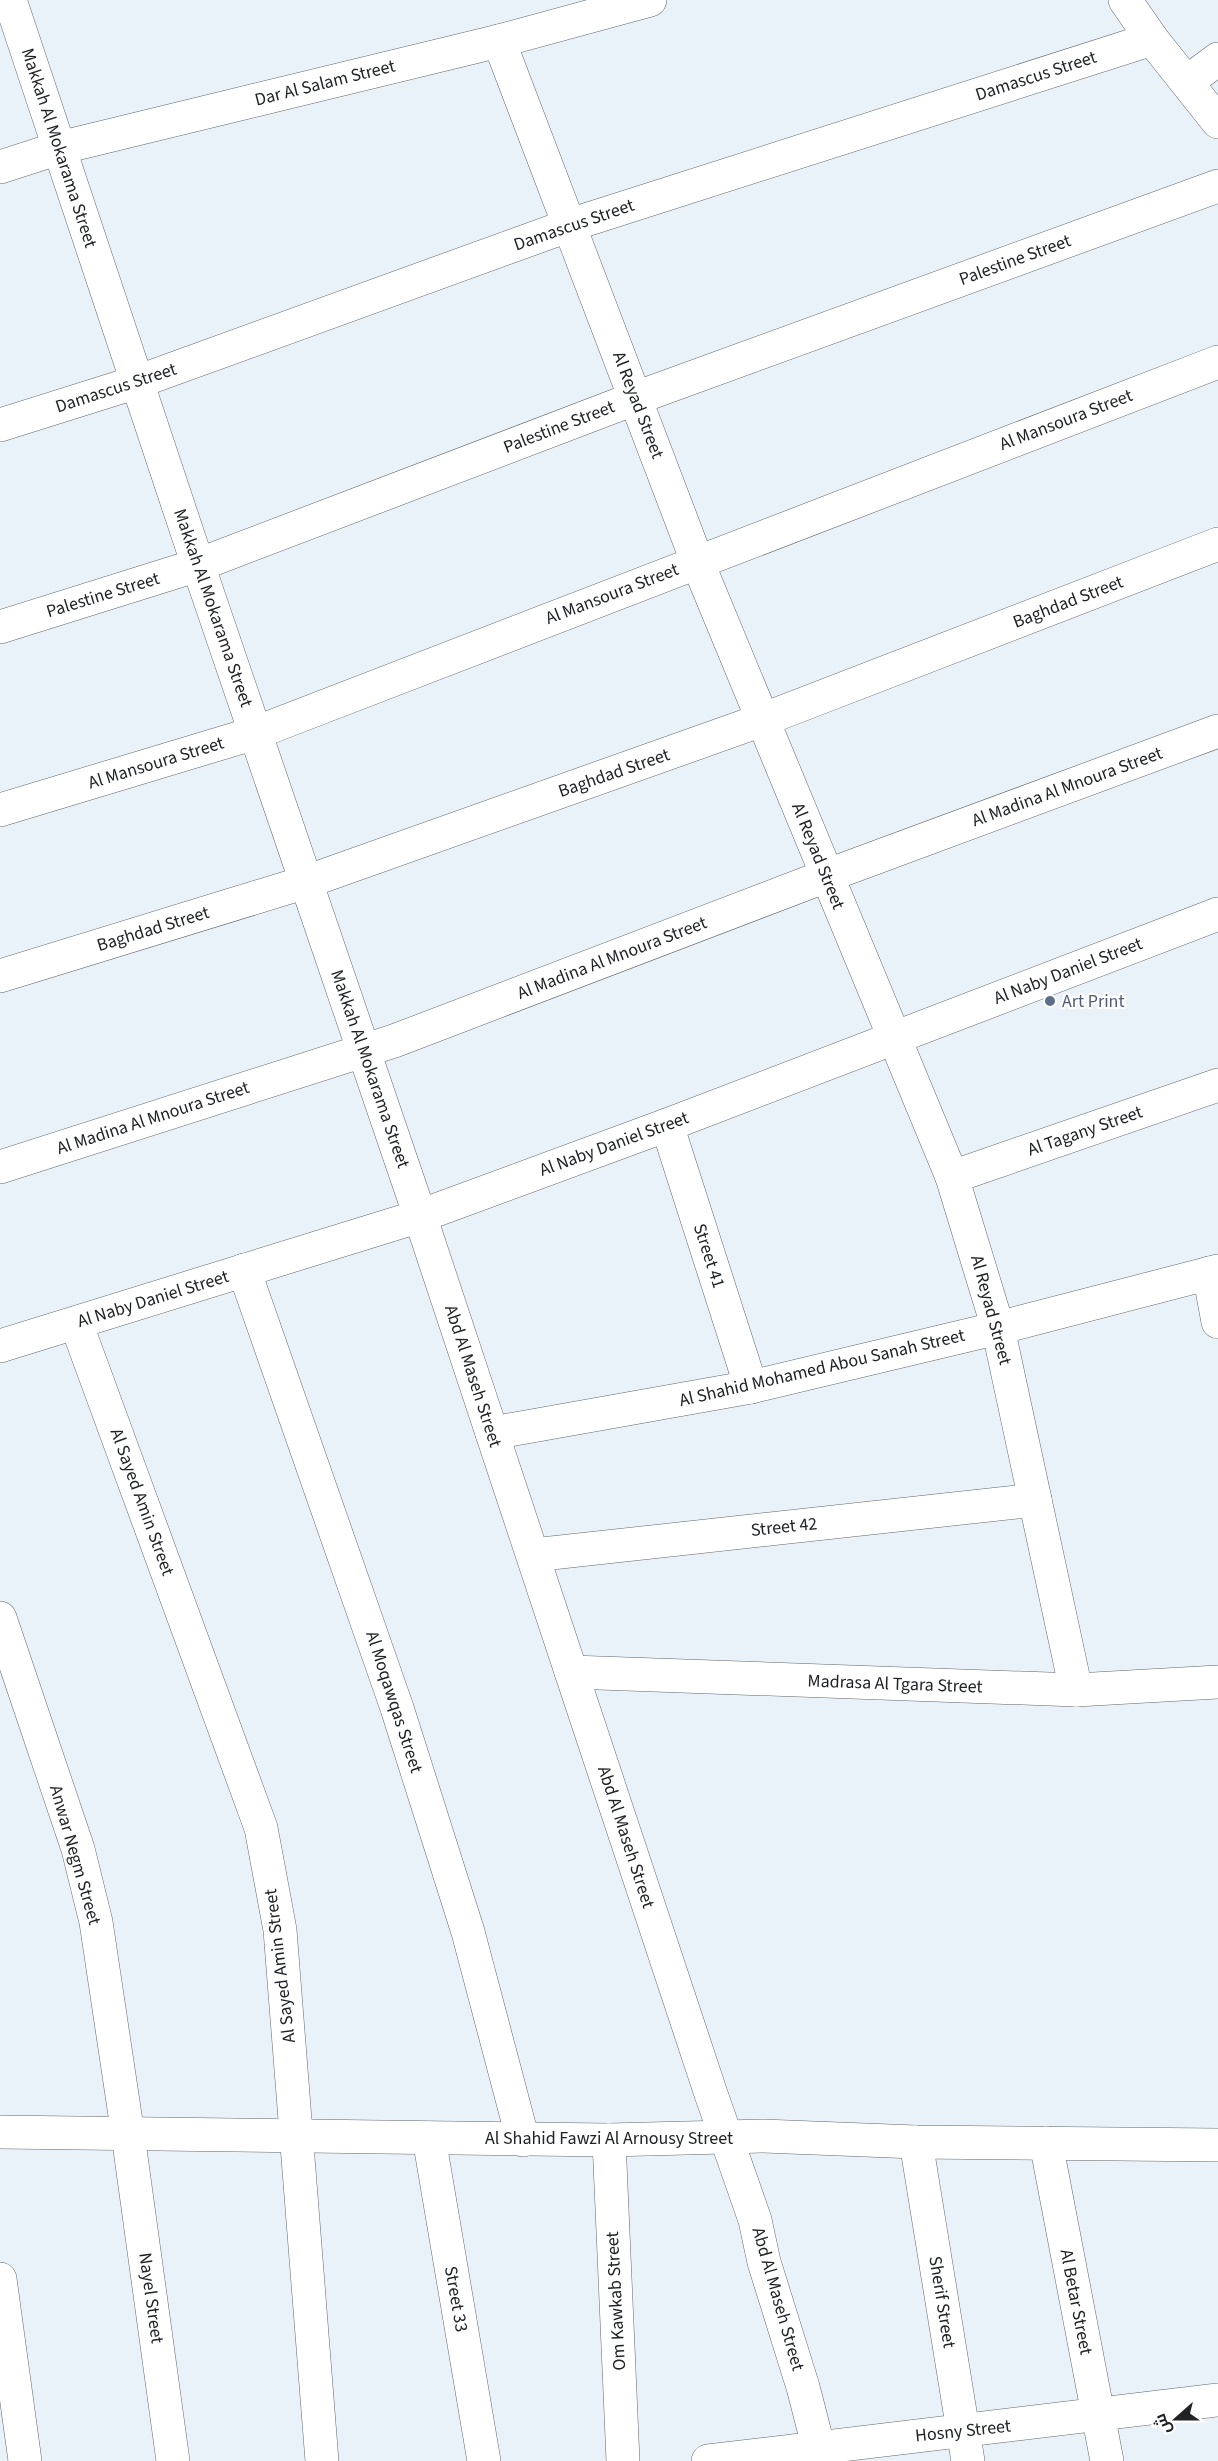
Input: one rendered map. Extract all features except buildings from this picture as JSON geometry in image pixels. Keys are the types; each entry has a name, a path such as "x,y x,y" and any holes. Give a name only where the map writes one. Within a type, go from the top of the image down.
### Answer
{"street":[{"name":"Makkah Al Mokarama Street","path":"10,0 198,565 420,1216"},
{"name":"Dar Al Salam Street","path":"0,166 59,148 499,41 650,0"},
{"path":"1125,0 1152,39 1218,122"},
{"name":"Damascus Street","path":"0,425 137,382 570,225 1152,39"},
{"name":"Al Reyad Street","path":"499,41 697,561 952,1177 998,1328 1076,1690"},
{"path":"1187,82 1218,59"},
{"name":"Palestine Street","path":"0,627 198,565 636,398 1218,186"},
{"name":"Al Mansoura Street","path":"0,810 255,733 1218,362"},
{"name":"Baghdad Street","path":"0,976 306,882 762,720 1218,544"},
{"name":"Al Madina Al Mnoura Street","path":"0,1167 394,1041 826,876 1218,731"},
{"name":"Al Naby Daniel Street","path":"0,1346 420,1216 667,1125 1218,915"},
{"name":"Al Tagany Street","path":"952,1177 1218,1086"},
{"name":"Street 41","path":"667,1125 751,1387"},
{"name":"Abd Al Maseh Street","path":"420,1216 755,2220 764,2262 803,2387 820,2454"},
{"name":"Al Moqawqas Street","path":"244,1270 397,1708 468,1932 523,2140"},
{"path":"1214,1272 1218,1322"},
{"name":"Al Shahid Mohamed Abou Sanah Street","path":"492,1433 751,1387 998,1328 1214,1272"},
{"name":"Al Sayed Amin Street","path":"76,1323 261,1828 280,1930 322,2461"},
{"name":"Street 42","path":"532,1555 1035,1500"},
{"name":"Anwar Negm Street","path":"0,1618 83,1870 96,1922 128,2135"},
{"name":"Madrasa Al Tgara Street","path":"571,1672 1076,1690 1218,1682"},
{"name":"Al Shahid Fawzi Al Arnousy Street","path":"0,2132 523,2140 763,2136 916,2142 1218,2145"},
{"name":"Nayel Street","path":"128,2135 173,2461"},
{"name":"Street 33","path":"429,2138 484,2461"},
{"name":"Om Kawkab Street","path":"609,2140 623,2461"},
{"name":"Sherif Street","path":"916,2142 966,2446"},
{"name":"Al Betar Street","path":"1046,2144 1107,2461"},
{"path":"0,2279 25,2461"},
{"name":"Hosny Street","path":"708,2461 966,2446 1098,2415 1218,2400"}],"place":[{"name":"Art Print","path":"1050,1001"}]}
